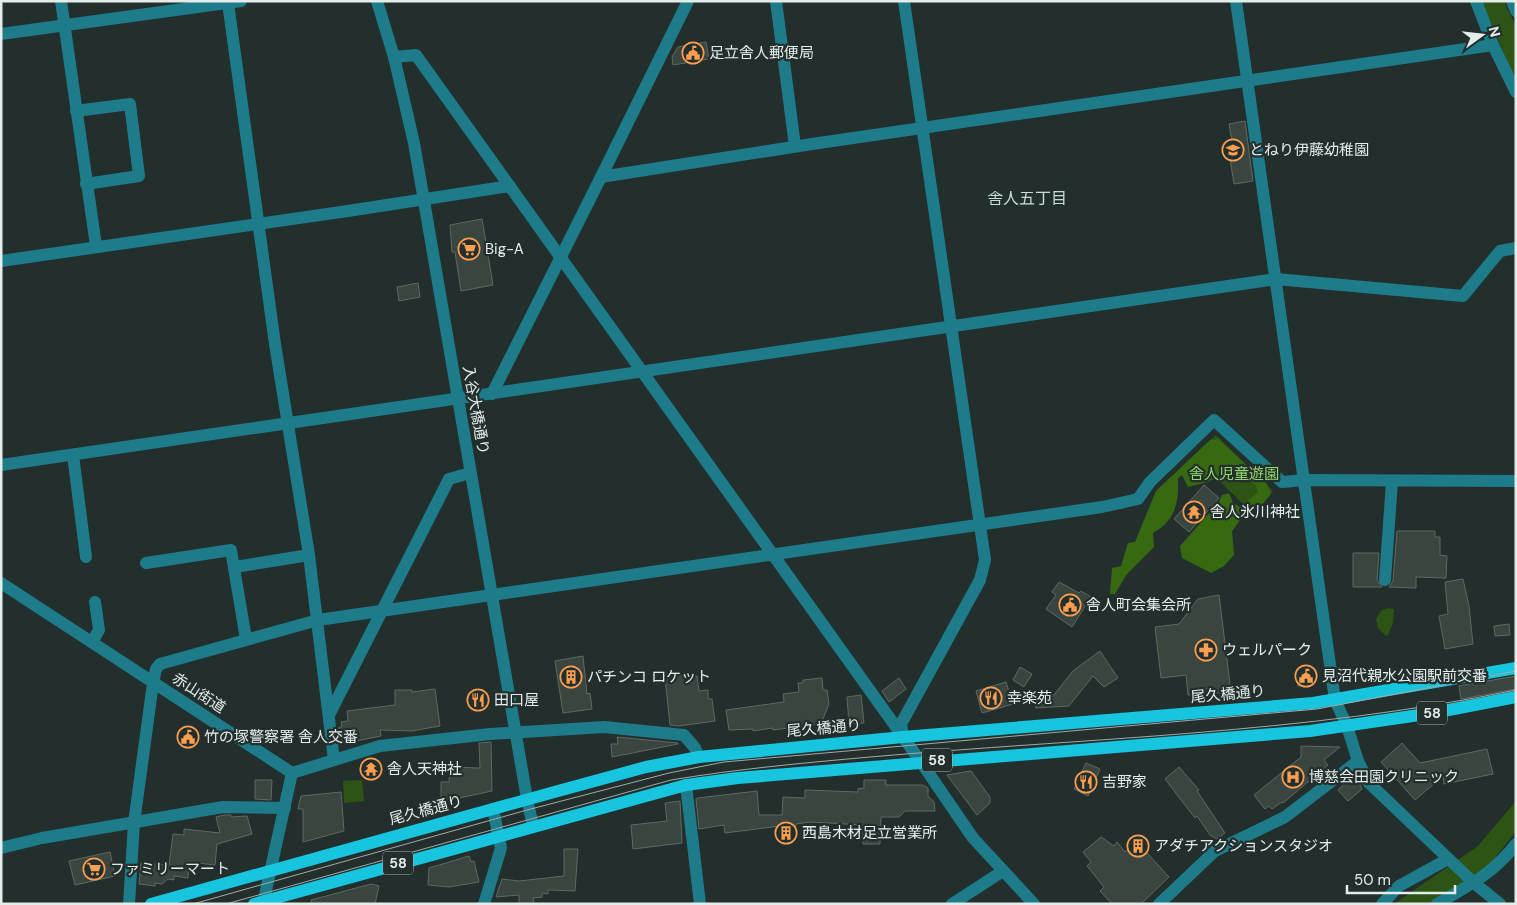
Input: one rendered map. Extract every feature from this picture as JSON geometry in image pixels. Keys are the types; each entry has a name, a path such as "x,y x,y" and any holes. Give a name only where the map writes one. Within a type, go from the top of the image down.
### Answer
{"main road":[{"name":"尾久橋通り","path":"151,904 526,799 646,767 699,757 903,737 1335,700 1516,668"},
{"name":"58","path":"260,903 499,835 686,785 738,778 1347,726 1516,698"}],"street":[{"path":"61,1 96,246"},
{"path":"1,34 241,1"},
{"name":"入谷大橋通り","path":"377,1 394,57 414,143 526,799 533,826"},
{"path":"492,394 602,177 688,1"},
{"path":"776,1 795,146"},
{"path":"903,737 901,724 984,573 985,560 924,128 904,1"},
{"path":"1236,1 1335,700 1347,726 1358,761 1369,783 1448,859 1500,904"},
{"path":"1476,1 1494,46 1516,92"},
{"path":"1512,1 1516,11"},
{"path":"228,3 288,423 309,555 330,713 331,749 334,760"},
{"path":"602,177 795,146 1494,46"},
{"path":"394,57 416,54 644,372 973,838 1034,904"},
{"path":"76,111 130,104 139,176 86,184"},
{"path":"1,261 510,186"},
{"path":"1,465 1276,279 1462,296 1500,252 1516,248"},
{"path":"129,904 134,823 153,683 156,668 160,664 318,620 979,525 1138,500 1150,482 1214,420 1282,482 1305,480 1392,482 1516,481"},
{"path":"73,455 86,556"},
{"path":"330,713 384,611 449,479 470,472"},
{"path":"1385,580 1392,482"},
{"path":"146,563 231,550 246,639"},
{"path":"235,567 309,555"},
{"name":"赤山街道","path":"1,583 292,773"},
{"path":"92,642 98,630 95,602"},
{"path":"260,903 271,870 292,773 380,746 516,732 604,727 684,736 690,740 699,757"},
{"path":"1159,904 1215,851 1285,817 1358,761"},
{"path":"686,785 700,904"},
{"path":"1,848 42,838 223,807 285,808"},
{"path":"484,904 501,848 493,808"},
{"path":"1438,904 1474,883 1502,863 1516,844"},
{"path":"1382,904 1399,886 1448,859"},
{"path":"952,904 996,877 1003,870"}],"green space":[{"path":"1482,1 1504,1 1516,27 1516,82"},
{"name":"舎人児童遊園","path":"1216,435 1273,491 1252,513 1194,456"},
{"path":"1218,439 1267,484 1271,494 1260,507 1244,515 1232,531 1234,555 1224,566 1211,573 1182,558 1180,546 1219,502 1222,495 1229,493 1233,503 1240,507 1258,492 1256,485 1230,470 1208,482 1188,487 1182,475 1178,478 1177,503 1171,516 1161,528 1153,533 1154,547 1127,574 1115,594 1110,594 1112,568 1121,566 1128,543 1135,542 1156,491 1210,440"},
{"path":"1394,609 1393,623 1386,636 1378,628 1376,619 1382,610"},
{"path":"362,780 364,801 344,803 343,781"},
{"path":"1516,801 1516,831 1488,867 1431,904 1394,904 1478,846"}],"building":[{"path":"706,42 709,59 673,65 672,57 678,47"},
{"path":"1245,121 1253,181 1234,184 1229,152 1234,152 1229,124"},
{"path":"482,219 493,285 461,291 455,252 452,252 450,225"},
{"path":"418,283 420,297 399,301 397,287"},
{"path":"1204,485 1219,498 1189,532 1174,519"},
{"path":"1397,531 1435,531 1435,537 1440,537 1440,555 1447,556 1446,578 1416,577 1416,588 1389,587 1393,581"},
{"path":"1353,553 1379,553 1377,580 1382,587 1353,587"},
{"path":"1463,579 1469,606 1473,644 1445,649 1439,616 1448,614 1445,582"},
{"path":"1059,582 1091,597 1072,627 1046,609 1056,595 1052,592"},
{"path":"1219,595 1231,692 1188,695 1186,675 1161,678 1155,627 1179,624 1198,599"},
{"path":"1509,624 1510,635 1495,636 1494,626"},
{"path":"1100,651 1118,678 1104,687 1093,676 1069,706 1036,708 1035,697 1054,695 1073,671"},
{"name":"パチンコ ロケット","path":"583,656 587,694 590,693 592,709 563,713 555,661"},
{"path":"1020,667 1032,674 1024,687 1013,680"},
{"path":"1311,669 1313,684 1298,686 1296,671"},
{"path":"691,674 691,676 697,676 699,691 708,690 708,699 712,699 715,721 679,726 670,725 665,678"},
{"path":"1516,676 1516,689 1461,699 1459,686"},
{"path":"822,678 823,690 827,690 829,704 821,724 773,730 773,728 753,731 753,729 729,730 726,710 784,702 783,694 799,692 798,683 803,683 803,680"},
{"path":"899,678 906,689 889,702 882,691"},
{"path":"1006,682 1013,704 982,713 976,691"},
{"path":"435,689 440,726 412,731 380,730 381,736 341,744 339,727 342,727 341,722 348,721 347,711 395,705 395,690 412,690 412,692"},
{"path":"861,695 864,723 849,724 847,697"},
{"path":"617,737 678,744 612,757 611,744 618,744"},
{"path":"491,742 492,791 441,802 441,782 449,782 450,767 480,768 479,743"},
{"path":"1402,743 1420,763 1487,749 1493,774 1444,784 1443,776 1415,800 1381,762"},
{"path":"1301,746 1340,747 1324,760 1328,765 1283,803 1272,809 1269,806 1265,809 1254,795 1301,757"},
{"path":"1086,763 1100,769 1088,796 1074,789"},
{"path":"1179,767 1199,790 1197,791 1225,833 1217,839 1210,835 1197,816 1195,818 1165,779"},
{"path":"971,771 990,797 990,803 977,815 947,775"},
{"path":"1351,778 1358,779 1362,789 1348,801 1338,790"},
{"path":"255,780 272,780 271,800 255,799"},
{"path":"864,780 886,780 886,785 923,785 928,788 928,796 934,802 935,811 905,811 899,817 881,817 880,844 863,844 863,825 811,822 796,824 795,833 792,832 792,838 779,838 780,826 725,833 724,825 699,829 696,799 698,798 757,791 759,815 782,815 783,797 805,798 805,790 858,792 858,789 864,788"},
{"path":"341,792 344,831 303,842 303,809 298,809 301,796"},
{"path":"680,801 682,843 633,849 631,825 667,821 665,803"},
{"path":"231,815 231,817 247,816 252,834 217,844 215,865 189,862 188,878 174,876 174,880 168,879 162,884 155,883 155,886 139,884 141,863 169,865 173,834 184,835 184,829 220,833 216,817"},
{"path":"1101,837 1114,846 1117,842 1125,852 1136,841 1169,877 1141,904 1112,904 1100,891 1104,887 1087,866 1091,862 1083,852"},
{"path":"564,849 578,849 575,891 548,890 548,894 542,893 542,897 533,898 534,904 519,904 519,895 496,897 502,879 519,881 564,876"},
{"path":"110,852 115,876 75,885 69,861"},
{"path":"469,856 471,862 474,861 479,882 449,887 428,885 429,868"},
{"path":"371,884 379,886 375,904 312,904 311,900"}],"tram line":[{"path":"193,904 527,810 669,773 724,762 1317,709 1516,671"},
{"path":"226,904 671,780 745,769 845,759 1275,726 1436,705 1516,690"}],"place":[{"name":"足立舎人郵便局","path":"693,53"},
{"name":"とねり伊藤幼稚園","path":"1233,150"},
{"name":"Big-A","path":"469,249"},
{"name":"舎人氷川神社","path":"1194,512"},
{"name":"舎人町会集会所","path":"1070,605"},
{"name":"ウェルパーク","path":"1206,650"},
{"name":"見沼代親水公園駅前交番","path":"1306,676"},
{"name":"パチンコ ロケット","path":"571,677"},
{"name":"幸楽苑","path":"991,698"},
{"name":"田口屋","path":"478,700"},
{"name":"竹の塚警察署 舎人交番","path":"188,737"},
{"name":"舎人天神社","path":"371,769"},
{"name":"博慈会田園クリニック","path":"1293,777"},
{"name":"吉野家","path":"1086,782"},
{"name":"西島木材足立営業所","path":"786,833"},
{"name":"アダチアクションスタジオ","path":"1138,846"},
{"name":"ファミリーマート","path":"94,869"}],"district":[{"name":"舎人五丁目","path":"1027,198"}]}
